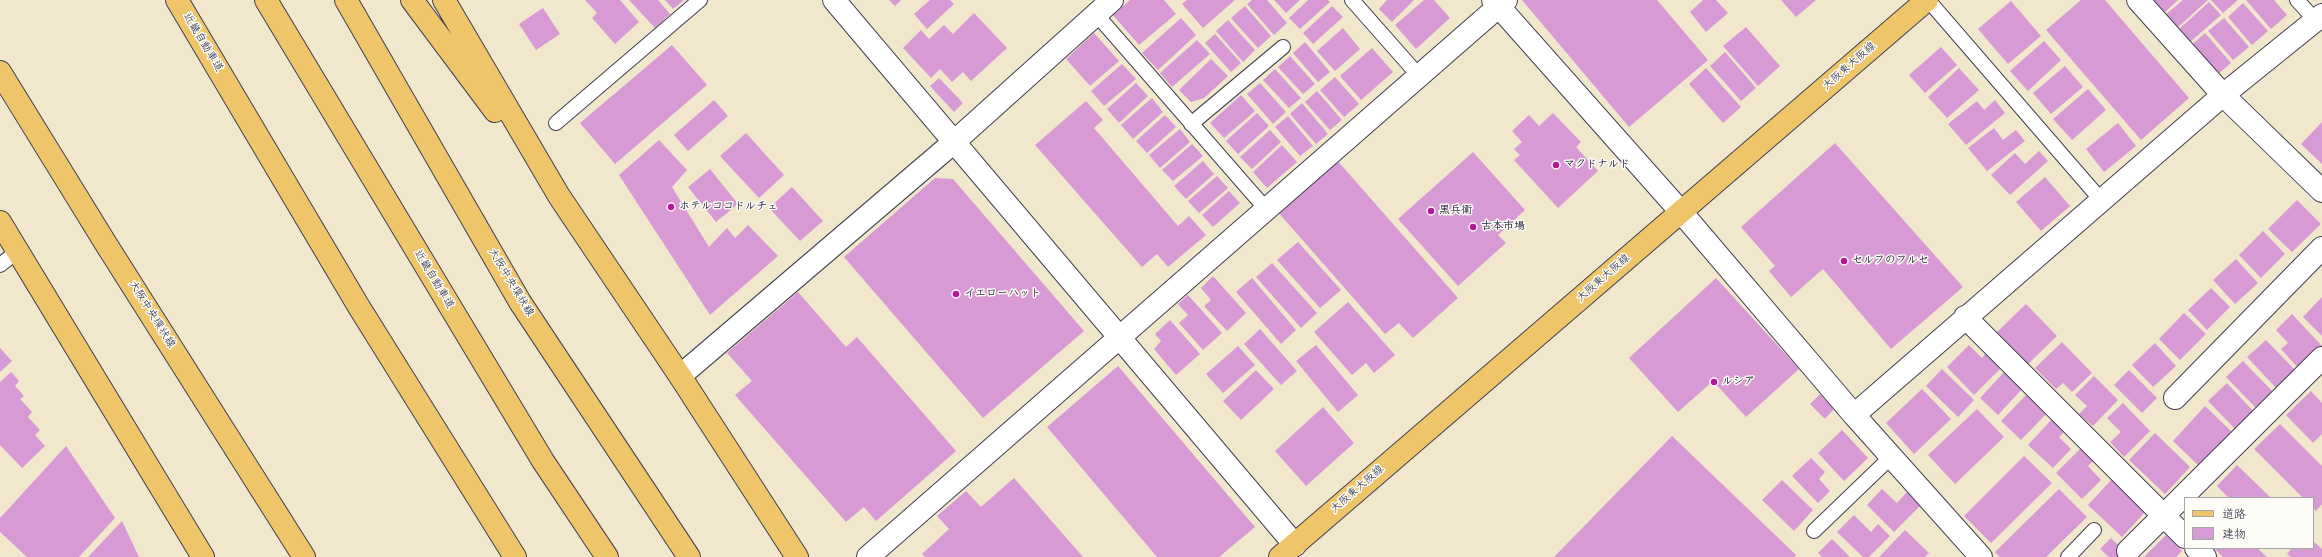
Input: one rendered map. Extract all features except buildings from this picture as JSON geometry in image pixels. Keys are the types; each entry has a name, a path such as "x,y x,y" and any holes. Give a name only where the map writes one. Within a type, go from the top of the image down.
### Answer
{"main road":[{"name":"近畿自動車道","path":"177,0 359,306 515,557"},
{"name":"近畿自動車道","path":"266,0 535,447 607,557"},
{"name":"大阪中央環状線","path":"346,0 520,302 689,557"},
{"path":"412,0 558,196 680,376 797,557"},
{"path":"444,0 558,196"},
{"name":"大阪東大阪線","path":"1287,551 1928,0"},
{"name":"大阪中央環状線","path":"0,72 114,257 304,557"},
{"path":"0,222 203,557"}],"street":[{"path":"834,0 1119,338 1287,551"},
{"path":"2138,0 2224,95 2322,191"},
{"path":"868,557 1419,76 1499,2 1682,213 1854,415 1981,557"},
{"path":"680,376 954,142 1104,7"},
{"path":"1854,415 2101,200 2224,95 2319,17"},
{"path":"2175,398 2322,248"},
{"path":"1965,317 2184,536"},
{"path":"2128,551 2320,363"},
{"path":"2197,549 2205,557"}],"lane":[{"path":"556,123 700,0"},
{"path":"1352,0 1419,76"},
{"path":"1928,0 2101,200"},
{"path":"2298,0 2319,17"},
{"path":"1104,7 1191,124 1266,210"},
{"path":"1191,124 1282,46"},
{"path":"0,265 18,251"},
{"path":"1814,531 1891,457"},
{"path":"2068,557 2094,530"}],"place":[{"name":"マクドナルド","path":"1556,165"},
{"name":"ホテルココドルチェ","path":"671,207"},
{"name":"黒兵衛","path":"1431,211"},
{"name":"古本市場","path":"1473,227"},
{"name":"セルフのフルセ","path":"1844,261"},
{"name":"イエローハット","path":"956,294"},
{"name":"ルシア","path":"1714,382"}]}
